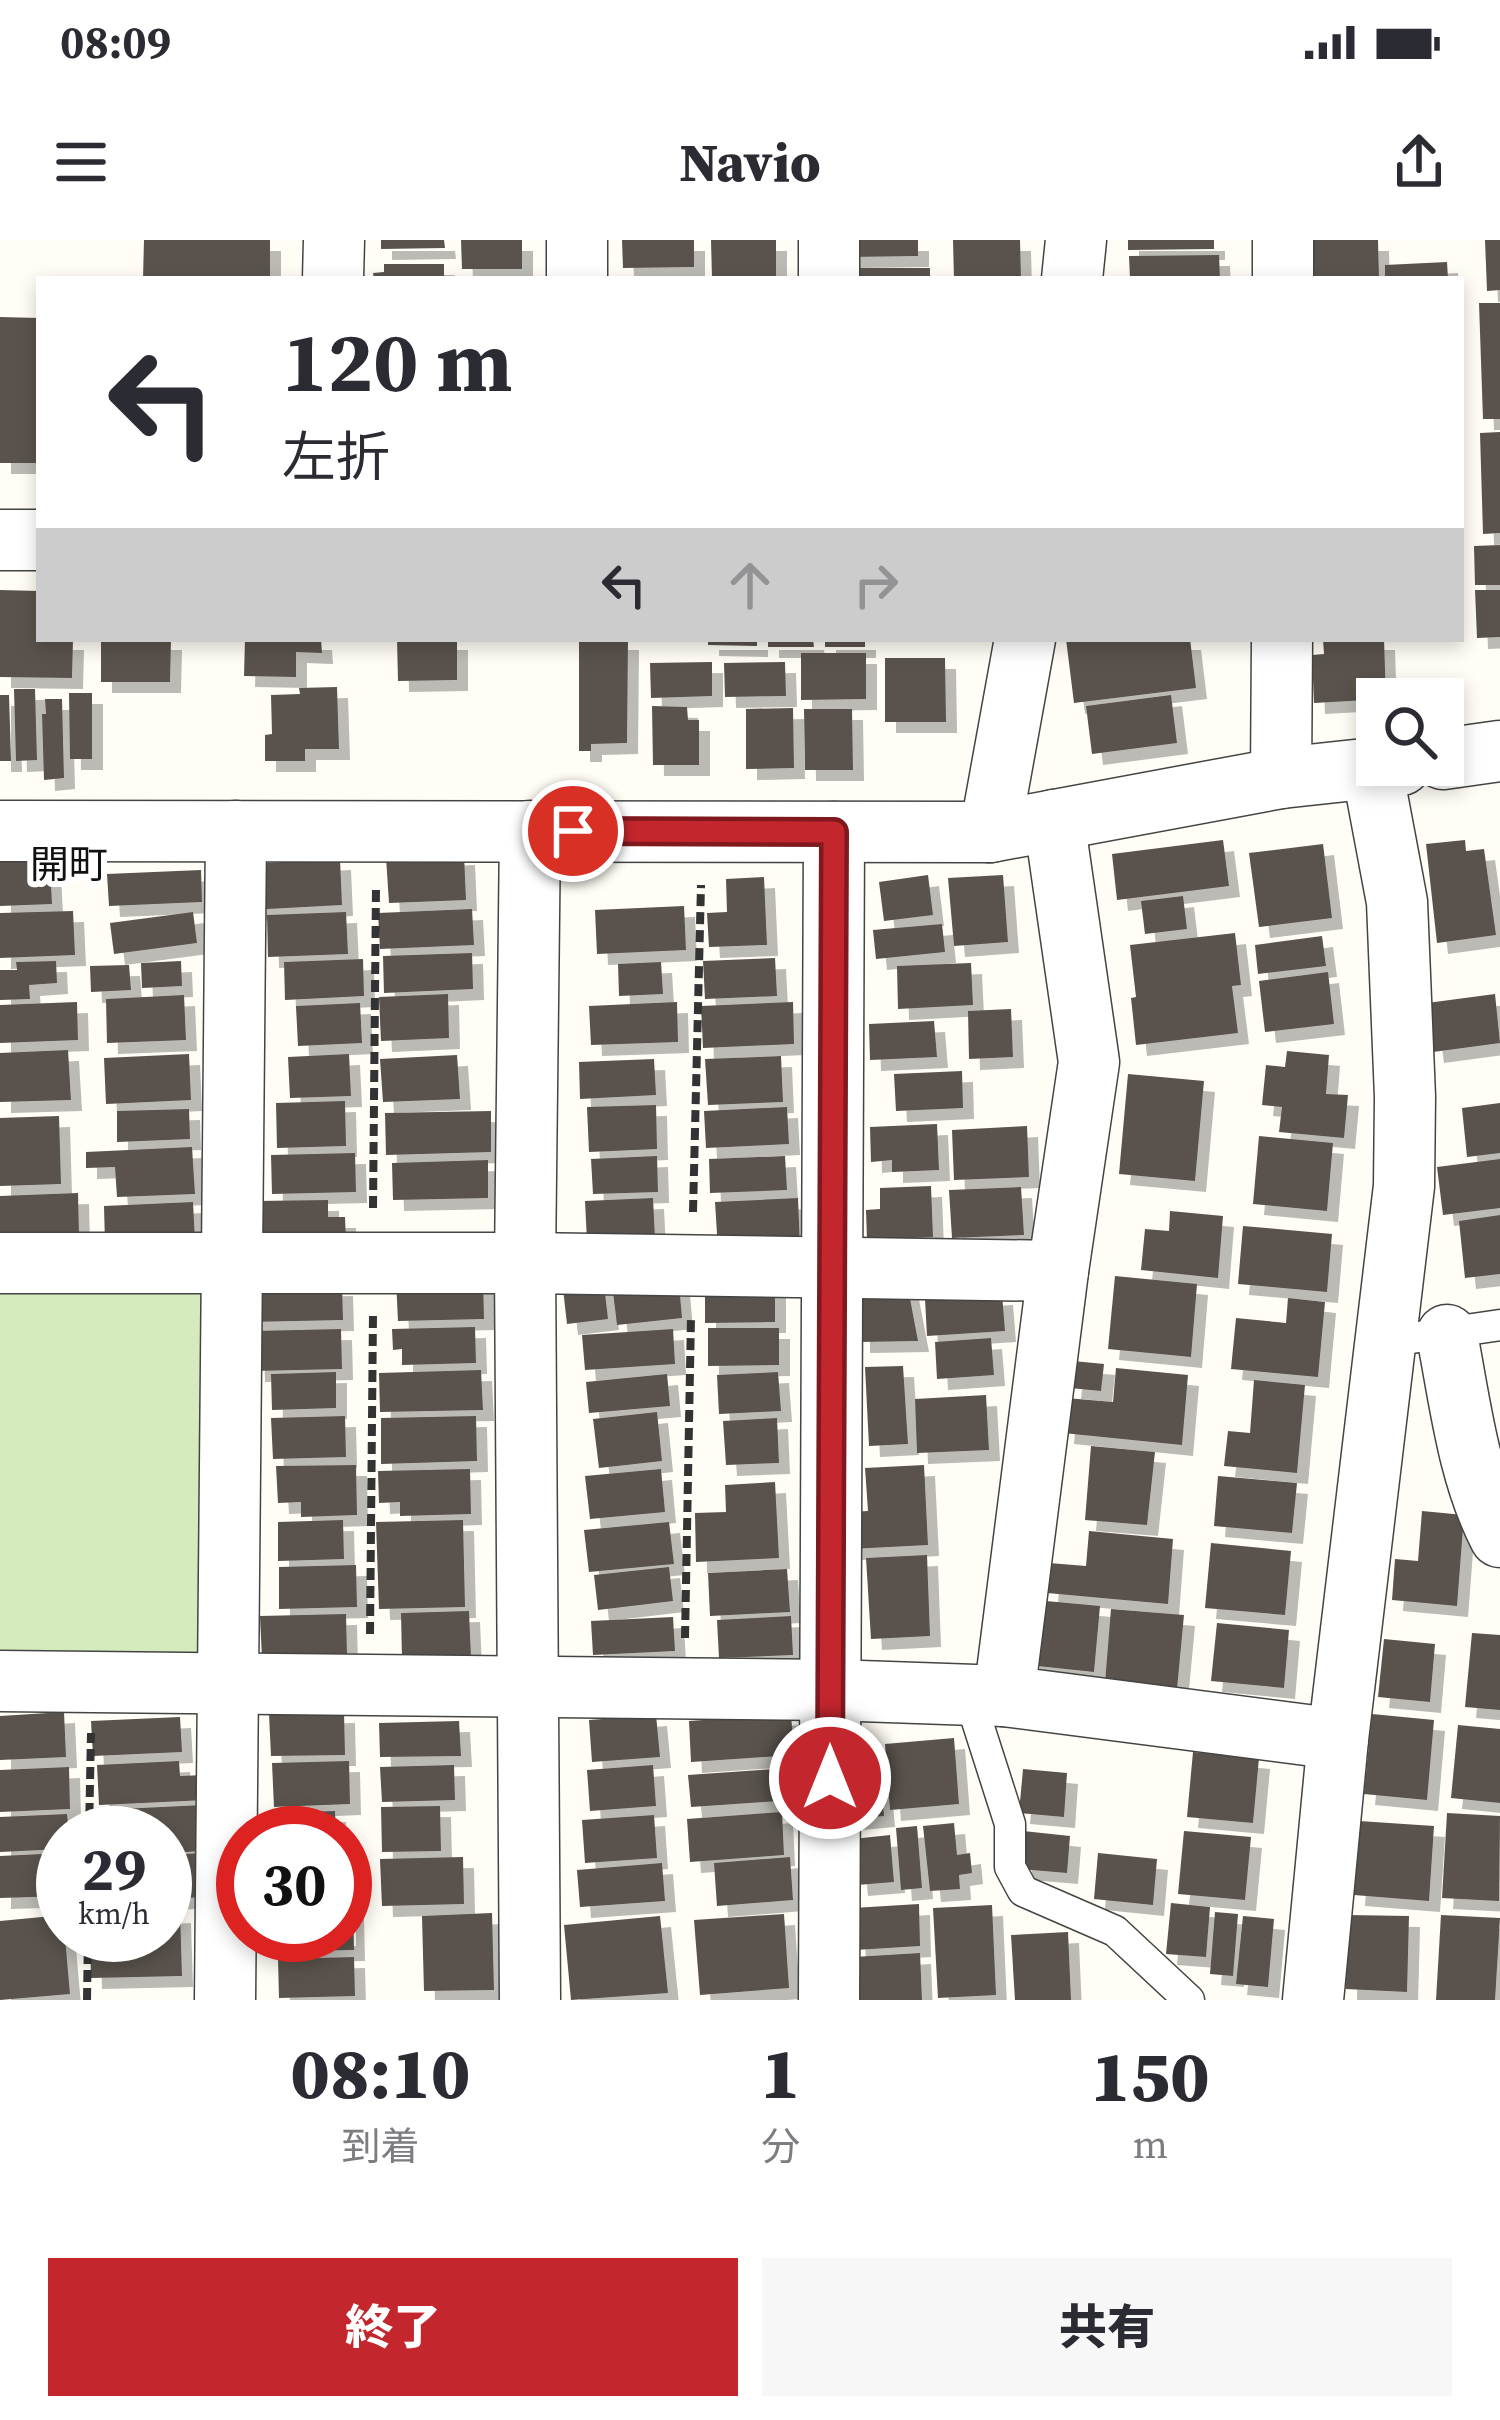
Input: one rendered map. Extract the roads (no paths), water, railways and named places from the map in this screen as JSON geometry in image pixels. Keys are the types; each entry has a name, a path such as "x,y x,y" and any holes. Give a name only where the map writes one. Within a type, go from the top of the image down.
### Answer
{"street":[{"path":"334,240 334,276"},
{"path":"577,240 577,276"},
{"path":"829,276 830,240"},
{"path":"1072,276 1076,240"},
{"path":"1283,240 1283,276"},
{"path":"0,540 36,540"},
{"path":"990,832 1024,642"},
{"path":"1281,778 1282,642"},
{"path":"1464,756 1500,751"},
{"path":"0,831 990,832 1281,778 1356,770"},
{"path":"1313,2000 1338,1739 1404,1186 1405,1097 1388,786"},
{"path":"986,1696 1089,1062 1054,820"},
{"path":"225,2000 236,831"},
{"path":"530,831 525,1263 530,2000"},
{"path":"830,2000 834,832"},
{"path":"0,1263 525,1263 1058,1271"},
{"path":"1473,1330 1467,1440 1500,1537"},
{"path":"0,1681 527,1685 986,1696 1338,1739"}],"lane":[{"path":"1384,1342 1473,1330"},
{"path":"986,1696 1010,1824 1010,1867 1023,1892 1115,1931 1189,2000"}],"district":[{"name":"開町","path":"69,864"}]}
